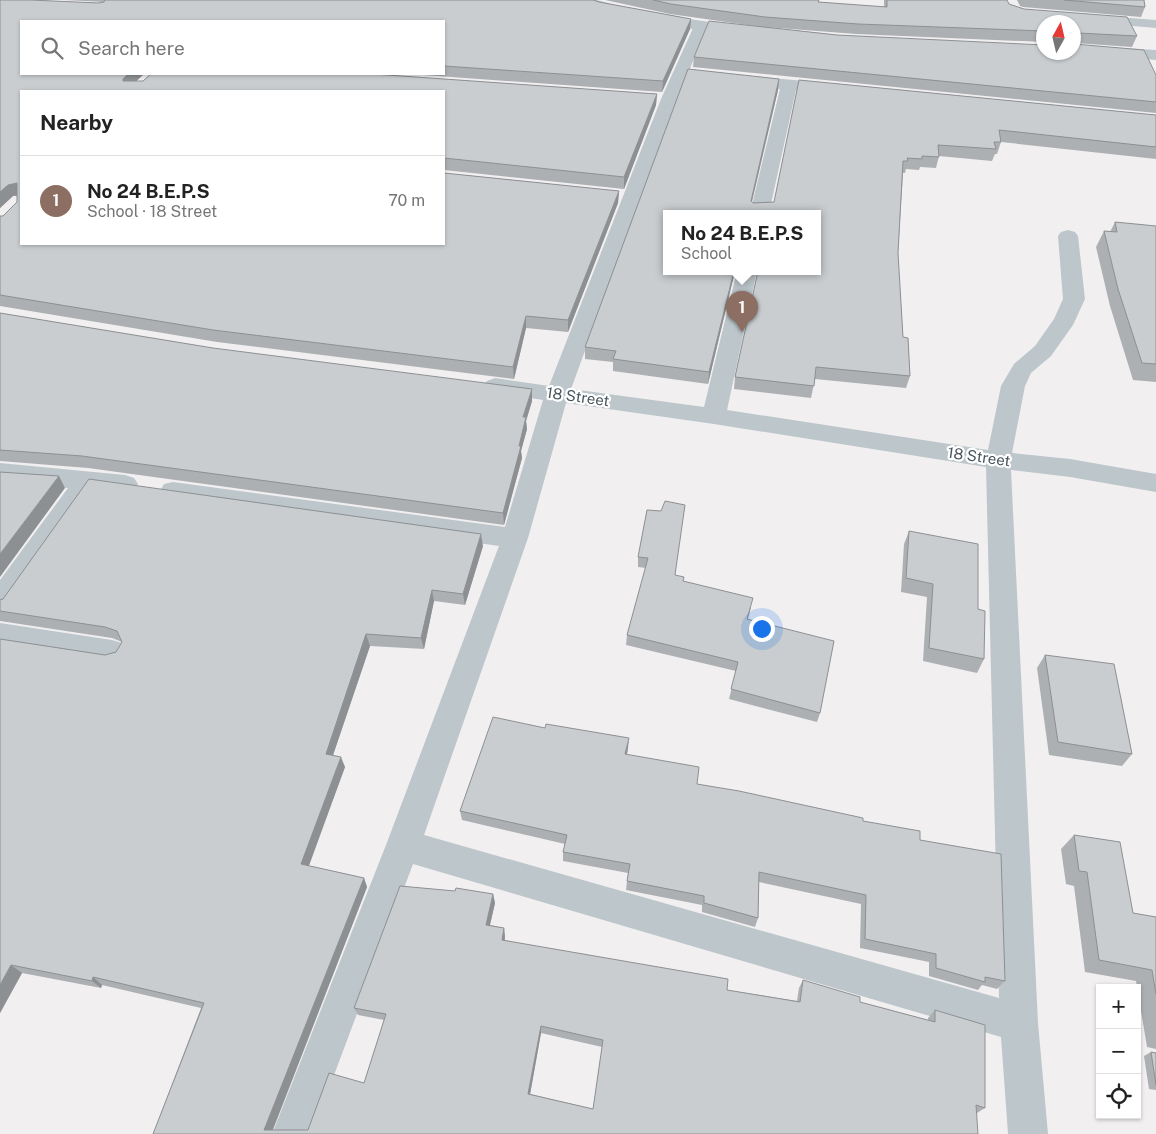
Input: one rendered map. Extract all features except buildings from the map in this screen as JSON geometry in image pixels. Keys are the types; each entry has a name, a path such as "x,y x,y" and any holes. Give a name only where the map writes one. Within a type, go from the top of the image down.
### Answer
{"street":[{"path":"582,0 601,7 701,26 758,33"},
{"path":"1081,18 1153,28"},
{"path":"292,1134 404,845 515,538 557,394 669,99 689,74 701,26"},
{"path":"1081,50 1156,55"},
{"path":"726,78 848,90"},
{"path":"761,210 790,85"},
{"path":"649,97 669,99"},
{"path":"613,195 632,197"},
{"path":"1028,1134 1019,1023 998,460 1013,386 1022,369 1043,351 1065,320 1074,299 1068,236"},
{"path":"714,416 746,275"},
{"name":"18 Street","path":"470,383 714,416 998,460 1070,468 1156,482"},
{"path":"0,472 88,479 515,538"},
{"path":"0,601 88,479"},
{"path":"0,636 112,652"},
{"path":"404,845 1019,1023"}],"place":[{"name":"No 24 B.E.P.S","path":"742,332"}]}
